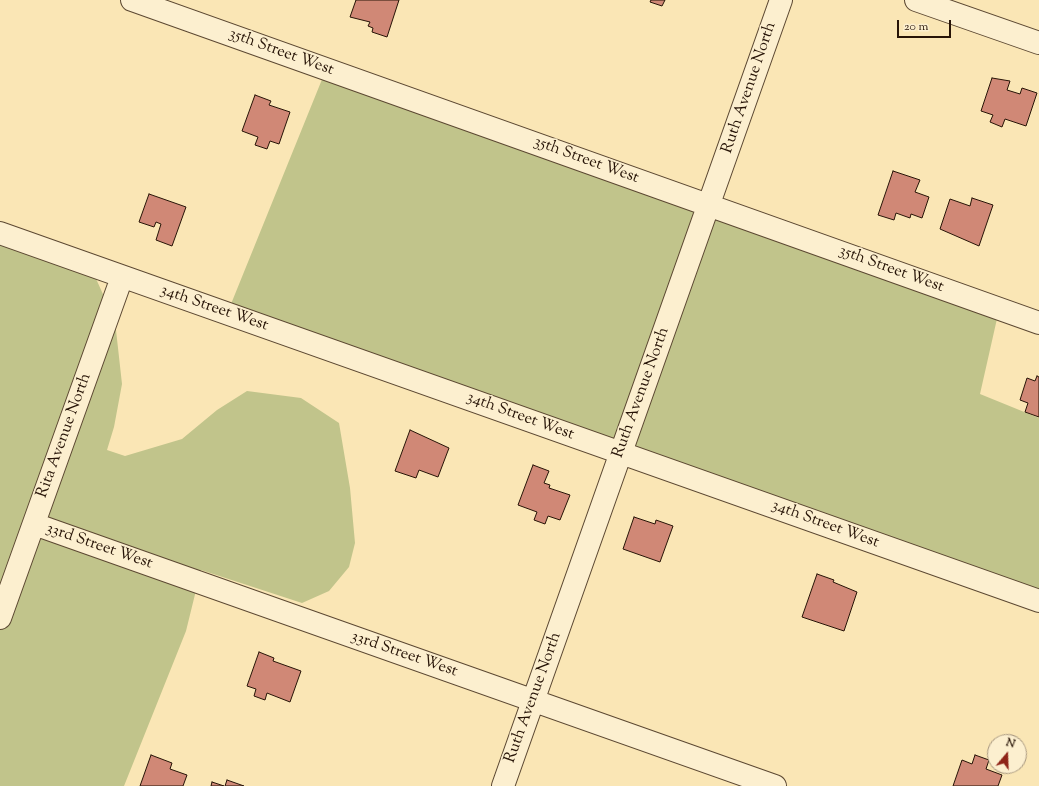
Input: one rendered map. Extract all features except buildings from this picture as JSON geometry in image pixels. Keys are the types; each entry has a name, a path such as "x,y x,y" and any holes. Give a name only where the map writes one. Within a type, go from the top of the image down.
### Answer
{"street":[{"name":"35th Street West","path":"132,0 1039,323"},
{"name":"Ruth Avenue North","path":"503,786 781,0"},
{"path":"916,0 1039,44"},
{"name":"34th Street West","path":"0,233 1039,601"},
{"name":"Rita Avenue North","path":"0,618 122,277"},
{"name":"33rd Street West","path":"34,524 775,786"}],"green space":[{"path":"325,72 1001,301 980,394 1039,418 1039,590 231,304"},
{"path":"0,226 93,272 115,321 122,384 114,427 107,450 125,456 182,439 217,410 247,391 301,398 339,423 350,488 355,543 349,567 329,591 302,603 201,570 186,631 124,786 0,786"}]}
